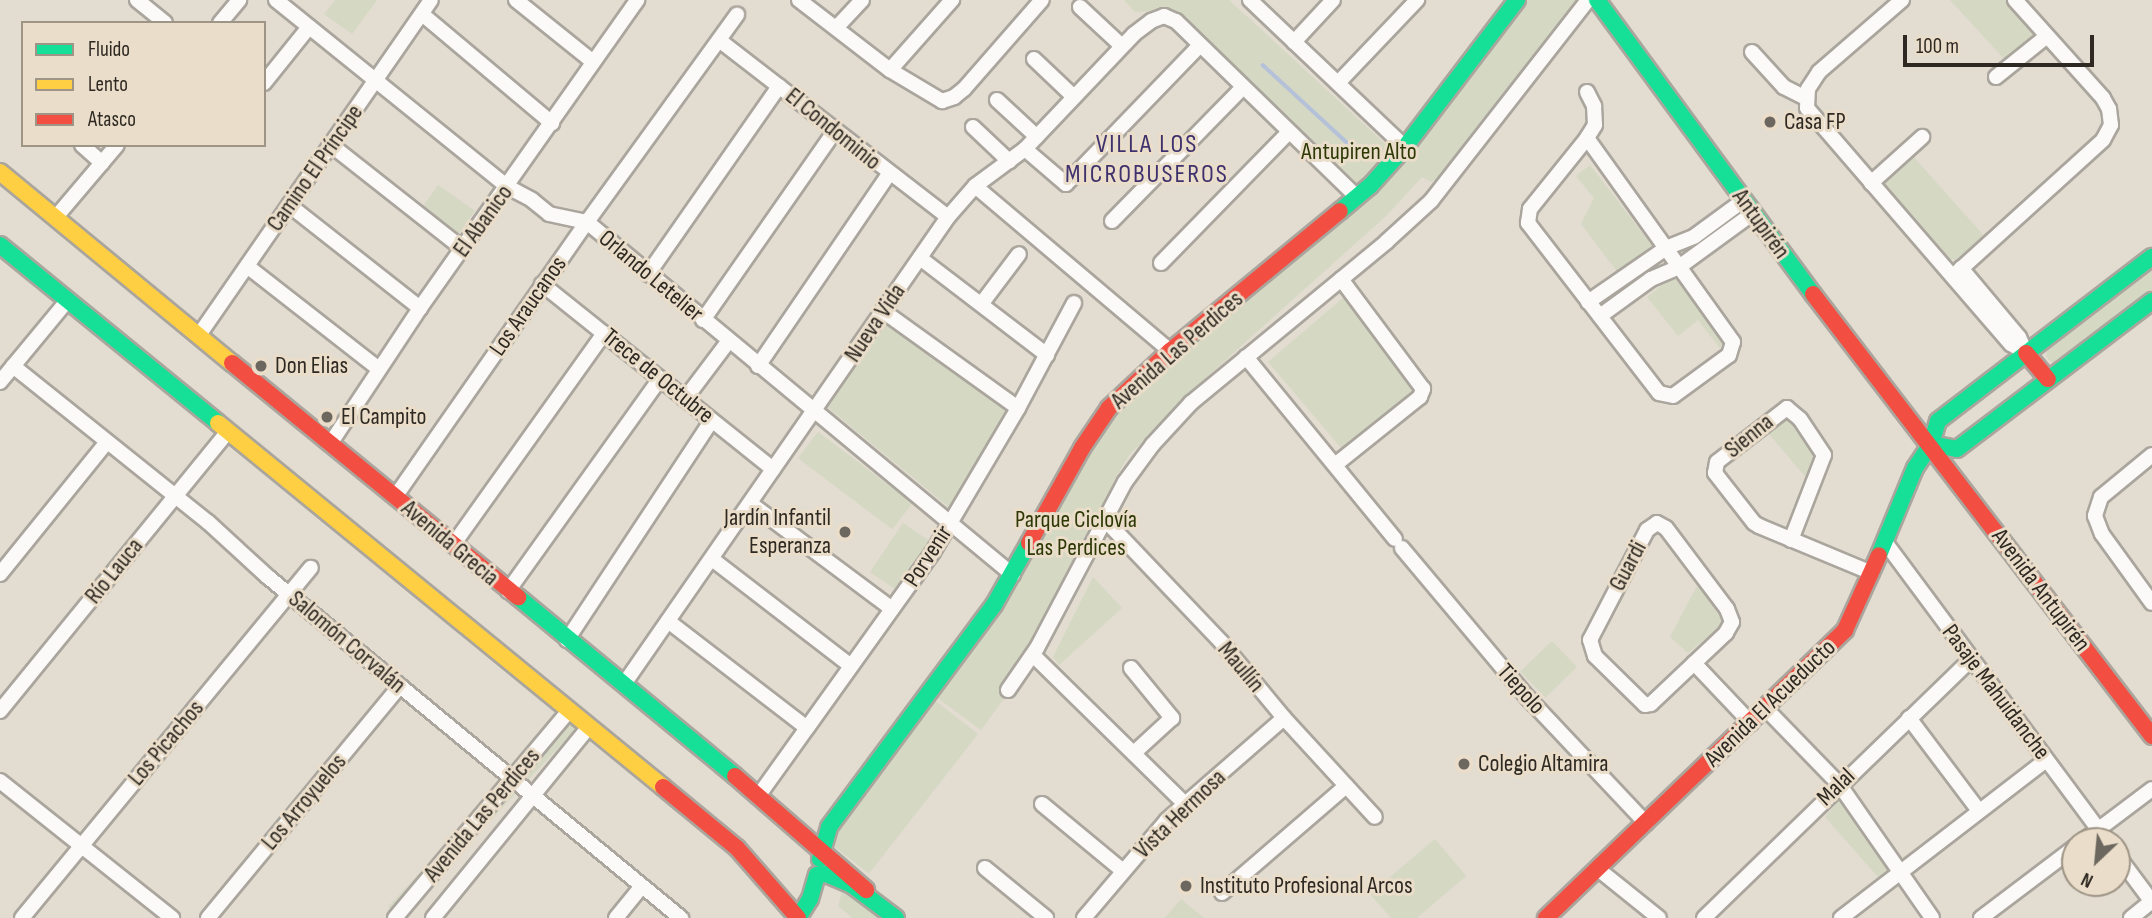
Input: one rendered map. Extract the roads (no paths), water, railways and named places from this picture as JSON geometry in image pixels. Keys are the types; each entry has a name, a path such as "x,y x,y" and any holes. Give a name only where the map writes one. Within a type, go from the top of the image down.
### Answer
{"street":[{"path":"137,0 163,21"},
{"name":"Orlando Letelier","path":"276,0 508,187 532,200 549,214 587,222 728,342 1013,575"},
{"name":"Camino El Príncipe","path":"199,335 431,0"},
{"path":"516,0 593,62"},
{"name":"El Abanico","path":"330,444 420,309 508,187 636,0"},
{"path":"799,0 890,70 931,97 942,101 954,97 964,89 1042,0"},
{"path":"836,28 862,0"},
{"path":"890,70 952,0"},
{"path":"1251,0 1405,147"},
{"path":"1294,41 1333,0"},
{"path":"1338,83 1417,0"},
{"name":"Avenida Las Perdices","path":"798,918 810,899 826,832 994,605 1094,428 1129,387 1357,197 1405,147 1517,0"},
{"name":"Avenida Las Perdices","path":"1008,690 1033,655 1130,475 1178,416 1414,218 1440,190 1588,0"},
{"name":"Antupirén","path":"1597,0 1749,207 1931,444"},
{"path":"1902,0 1819,72 1806,98 1807,108 1815,121 1871,183 1957,272 2011,344 2026,353 2048,379"},
{"path":"1957,272 2104,140 2111,125 2109,109 2103,98 2015,0"},
{"path":"221,21 236,1"},
{"path":"1080,7 1122,46"},
{"path":"422,14 552,123"},
{"name":"Los Araucanos","path":"395,497 542,284 737,15"},
{"name":"Nueva Vida","path":"624,684 948,217 975,186 1025,149 1122,46 1150,22 1164,16 1176,21 1200,45"},
{"path":"266,81 309,27"},
{"path":"1996,77 2047,36"},
{"name":"El Condominio","path":"719,40 948,217"},
{"path":"1025,149 1066,184 1200,45 1357,197"},
{"path":"1752,52 1784,87 1806,98"},
{"path":"1034,59 1074,97"},
{"path":"648,274 779,86"},
{"path":"1112,221 1243,87"},
{"path":"1587,92 1594,106 1595,125 1527,218 1530,226 1659,393 1673,396 1729,355 1733,345 1587,138"},
{"path":"997,100 1037,137"},
{"path":"973,127 1009,161"},
{"path":"703,320 835,131"},
{"path":"1161,263 1289,132"},
{"path":"1871,183 1922,137"},
{"path":"331,145 463,248"},
{"path":"84,147 102,163"},
{"path":"57,217 115,147"},
{"name":"Avenida Grecia","path":"0,172 759,795 822,848 892,914"},
{"path":"758,366 889,174"},
{"path":"975,186 1170,351"},
{"path":"289,205 420,309"},
{"path":"1588,302 1666,248 1749,207"},
{"path":"1600,317 1651,279 1679,267 1749,207"},
{"path":"0,245 737,848 798,918"},
{"path":"982,303 1018,254"},
{"name":"Avenida El Acueducto","path":"1546,918 1845,630 1872,573 1915,468 1931,444 1938,421 2152,257"},
{"path":"920,258 1047,355"},
{"path":"247,266 379,369"},
{"path":"1335,466 1420,397 1423,389 1341,279"},
{"name":"Trece de Octubre","path":"542,284 773,469"},
{"path":"0,382 67,300"},
{"path":"1931,444 1957,449 2152,301"},
{"name":"Porvenir","path":"759,795 892,609 950,522 1018,408 1074,303"},
{"path":"883,311 1018,408"},
{"path":"453,545 604,333"},
{"path":"685,399 728,342"},
{"name":"Tiepolo","path":"1246,357 1528,698 1646,823"},
{"name":"Salomón Corvalán","path":"13,366 175,496 289,594 681,918"},
{"path":"508,591 660,379"},
{"name":"Sienna","path":"1791,540 1824,455 1800,419 1787,408 1717,462 1714,468 1754,523 1791,540 1872,573"},
{"path":"567,640 712,420"},
{"name":"Río Lauca","path":"0,711 228,431"},
{"path":"0,574 107,442"},
{"name":"Avenida Antupirén","path":"1931,444 2152,736"},
{"path":"2152,455 2101,497 2095,516 2102,534 2152,603"},
{"path":"750,503 892,609"},
{"name":"Maullín","path":"1105,520 1240,663 1284,719 1374,817"},
{"name":"Guardi","path":"1653,524 1666,528 1731,615 1730,628 1694,663 1651,704 1645,705 1595,656 1590,646 1592,635 1647,530 1653,524"},
{"name":"Pasaje Mahuidanche","path":"1885,542 2096,827"},
{"path":"712,559 851,666"},
{"name":"Los Picachos","path":"22,918 311,568"},
{"path":"668,621 807,727"},
{"path":"1033,655 1184,803"},
{"name":"Malal","path":"1704,918 1839,784 1971,659"},
{"path":"1694,663 1751,723"},
{"path":"1131,668 1172,718 1134,753"},
{"name":"Los Arroyuelos","path":"208,918 400,686"},
{"path":"1766,709 1839,784 1932,918"},
{"name":"Avenida Las Perdices","path":"395,918 569,711"},
{"path":"1909,718 1979,811"},
{"name":"Vista Hermosa","path":"1084,918 1184,803 1284,719"},
{"name":"Avenida Las Perdices","path":"433,918 589,727"},
{"path":"1841,918 2046,760"},
{"path":"0,781 83,844 172,918"},
{"path":"1222,893 1346,786"},
{"path":"2111,827 2152,789"},
{"path":"1042,804 1123,870"},
{"path":"1981,918 2061,858"},
{"path":"985,868 1046,918"},
{"path":"1598,869 1659,918"},
{"path":"2131,874 2152,902 2131,918"},
{"path":"817,875 834,875 892,914"},
{"path":"616,918 642,886"}],"waterway":[{"path":"1263,65 1355,150"}],"place":[{"name":"Casa FP","path":"1770,122"},
{"name":"Don Elias","path":"261,366"},
{"name":"El Campito","path":"327,417"},
{"name":"Jardín Infantil Esperanza","path":"845,532"},
{"name":"Colegio Altamira","path":"1464,764"},
{"name":"Instituto Profesional Arcos","path":"1186,886"}],"district":[{"name":"VILLA LOS MICROBUSEROS","path":"1147,160"}],"park label":[{"name":"Antupiren Alto","path":"1359,152"},
{"name":"Parque Ciclovía Las Perdices","path":"1076,534"}]}
